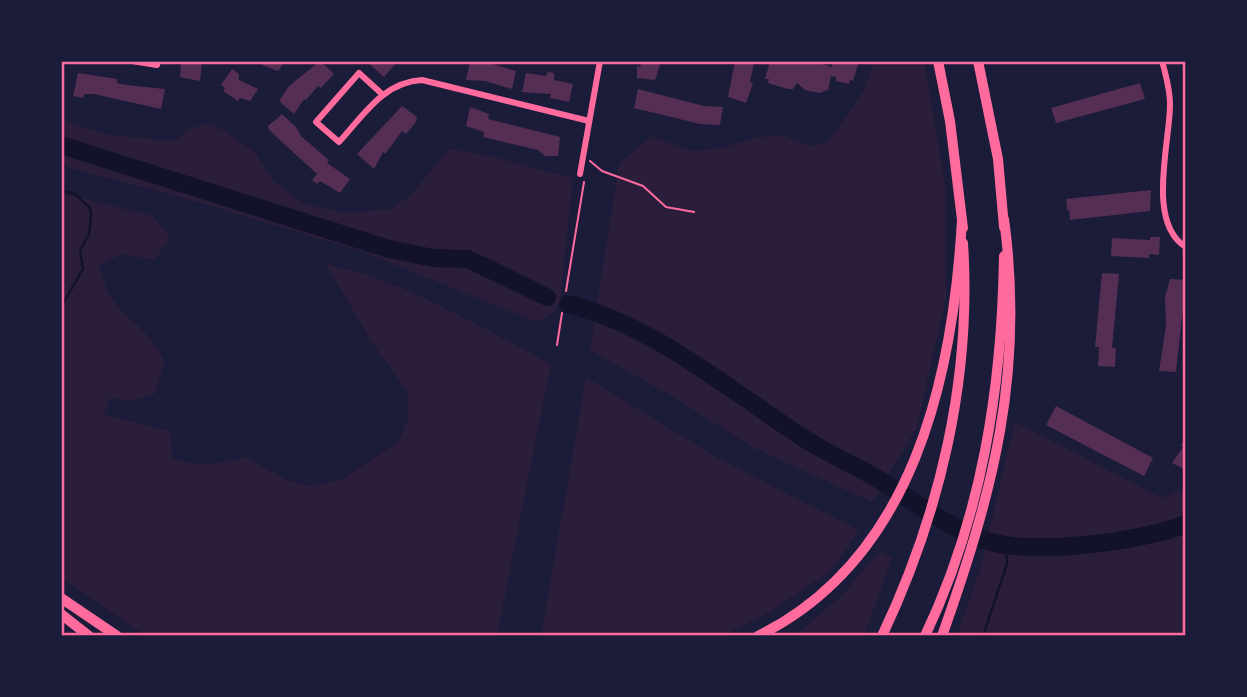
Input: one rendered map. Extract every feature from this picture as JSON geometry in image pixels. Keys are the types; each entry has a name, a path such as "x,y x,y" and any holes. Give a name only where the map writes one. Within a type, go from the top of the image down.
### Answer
{"highway":[{"path":"942,636 968,567 986,505 1009,366 1010,266 1004,219"},
{"path":"758,636 790,616 834,581 855,558 885,517 911,468 947,361 959,272 962,220"},
{"path":"61,598 117,636"},
{"path":"61,614 89,636"}],"main road":[{"path":"882,636 921,542 938,484 961,362 965,267 962,220 950,121 938,61"},
{"path":"925,636 955,562 974,501 994,411 1003,321 1004,219 992,120 978,61"}],"street":[{"path":"132,61 157,65 158,61"},
{"path":"580,174 600,61"},
{"path":"1162,61 1170,102 1165,149 1165,209 1173,236 1186,247"},
{"path":"382,94 359,74 316,121 340,142 382,94 411,80 431,81 476,96 589,121"}],"path":[{"path":"582,160 643,186 666,207 694,212"},
{"path":"566,291 584,178 580,174"},
{"path":"557,345 562,313"}],"shaded area":[{"path":"875,61 924,61 946,190 946,297 917,427 872,502 754,448 675,398 590,350 619,163 652,136 691,151 722,148 755,137 785,136 812,147 829,141 864,90"},
{"path":"61,117 102,133 174,141 186,131 206,123 223,130 255,152 274,182 305,204 339,212 389,210 411,195 449,149 490,156 573,178 560,302 554,313 536,322 364,252 187,199 69,168 61,159"},
{"path":"61,193 153,216 170,237 155,260 122,254 100,265 111,296 157,347 165,362 155,394 130,401 110,398 104,414 170,431 172,458 188,463 210,464 245,458 288,480 311,486 342,479 398,442 408,419 408,393 371,341 326,264 385,281 413,293 551,364 497,636 146,636 61,578"},
{"path":"586,377 721,460 859,530 831,571 768,613 722,636 541,636"},
{"path":"1015,422 1162,498 1186,488 1186,636 957,636 980,569"},
{"path":"879,552 892,558 864,636 795,636 841,596"}],"building":[{"path":"181,61 202,61 200,81 180,77"},
{"path":"264,61 285,61 278,71 262,65"},
{"path":"320,61 334,74 321,88 318,86 304,99 294,114 279,101 289,86"},
{"path":"366,61 394,61 396,63 384,77"},
{"path":"483,61 516,71 512,89 485,81 466,80 470,62"},
{"path":"642,61 661,62 655,80 637,78 637,66 640,67"},
{"path":"735,61 754,63 750,82 753,83 746,103 728,97"},
{"path":"770,61 811,61 832,67 833,61 859,62 853,81 850,80 849,84 836,81 836,77 831,76 828,90 819,93 805,90 797,83 793,89 788,89 768,83 769,79 765,79"},
{"path":"232,69 239,74 239,80 258,89 250,101 240,98 238,101 223,91 225,88 221,85"},
{"path":"548,72 554,73 554,80 573,84 569,102 550,98 551,94 522,92 526,73 546,76"},
{"path":"78,73 117,79 117,83 126,85 165,89 161,109 94,94 84,94 83,98 73,96"},
{"path":"1140,83 1145,99 1056,123 1051,108"},
{"path":"638,89 704,106 723,107 720,125 700,124 634,108"},
{"path":"402,106 417,117 416,122 406,134 402,131 385,154 383,152 374,169 357,154"},
{"path":"470,107 489,114 488,119 560,137 558,156 545,156 538,150 483,137 484,132 466,126"},
{"path":"282,114 301,136 329,160 327,163 350,179 340,193 320,181 317,184 312,180 317,174 269,130 268,126"},
{"path":"1151,190 1150,211 1070,220 1066,199"},
{"path":"1150,237 1160,237 1159,255 1149,254 1149,258 1111,256 1112,238 1150,240"},
{"path":"1102,273 1119,274 1112,348 1116,348 1115,367 1098,366 1099,347 1095,347"},
{"path":"1170,279 1186,280 1176,372 1159,371 1166,326 1165,297"},
{"path":"1056,406 1153,458 1144,476 1046,425"},
{"path":"1186,436 1186,470 1172,463 1183,447 1181,446"}],"waterway":[{"path":"61,145 389,249 433,258 468,259 547,297"},
{"path":"61,191 75,194 90,208 91,215 89,234 80,251 83,269 61,307"},
{"path":"568,304 600,314 661,343 812,443 871,475 942,520 982,539 1027,547 1084,545 1166,531 1186,524"},
{"path":"983,636 1007,564 1006,543"}]}
